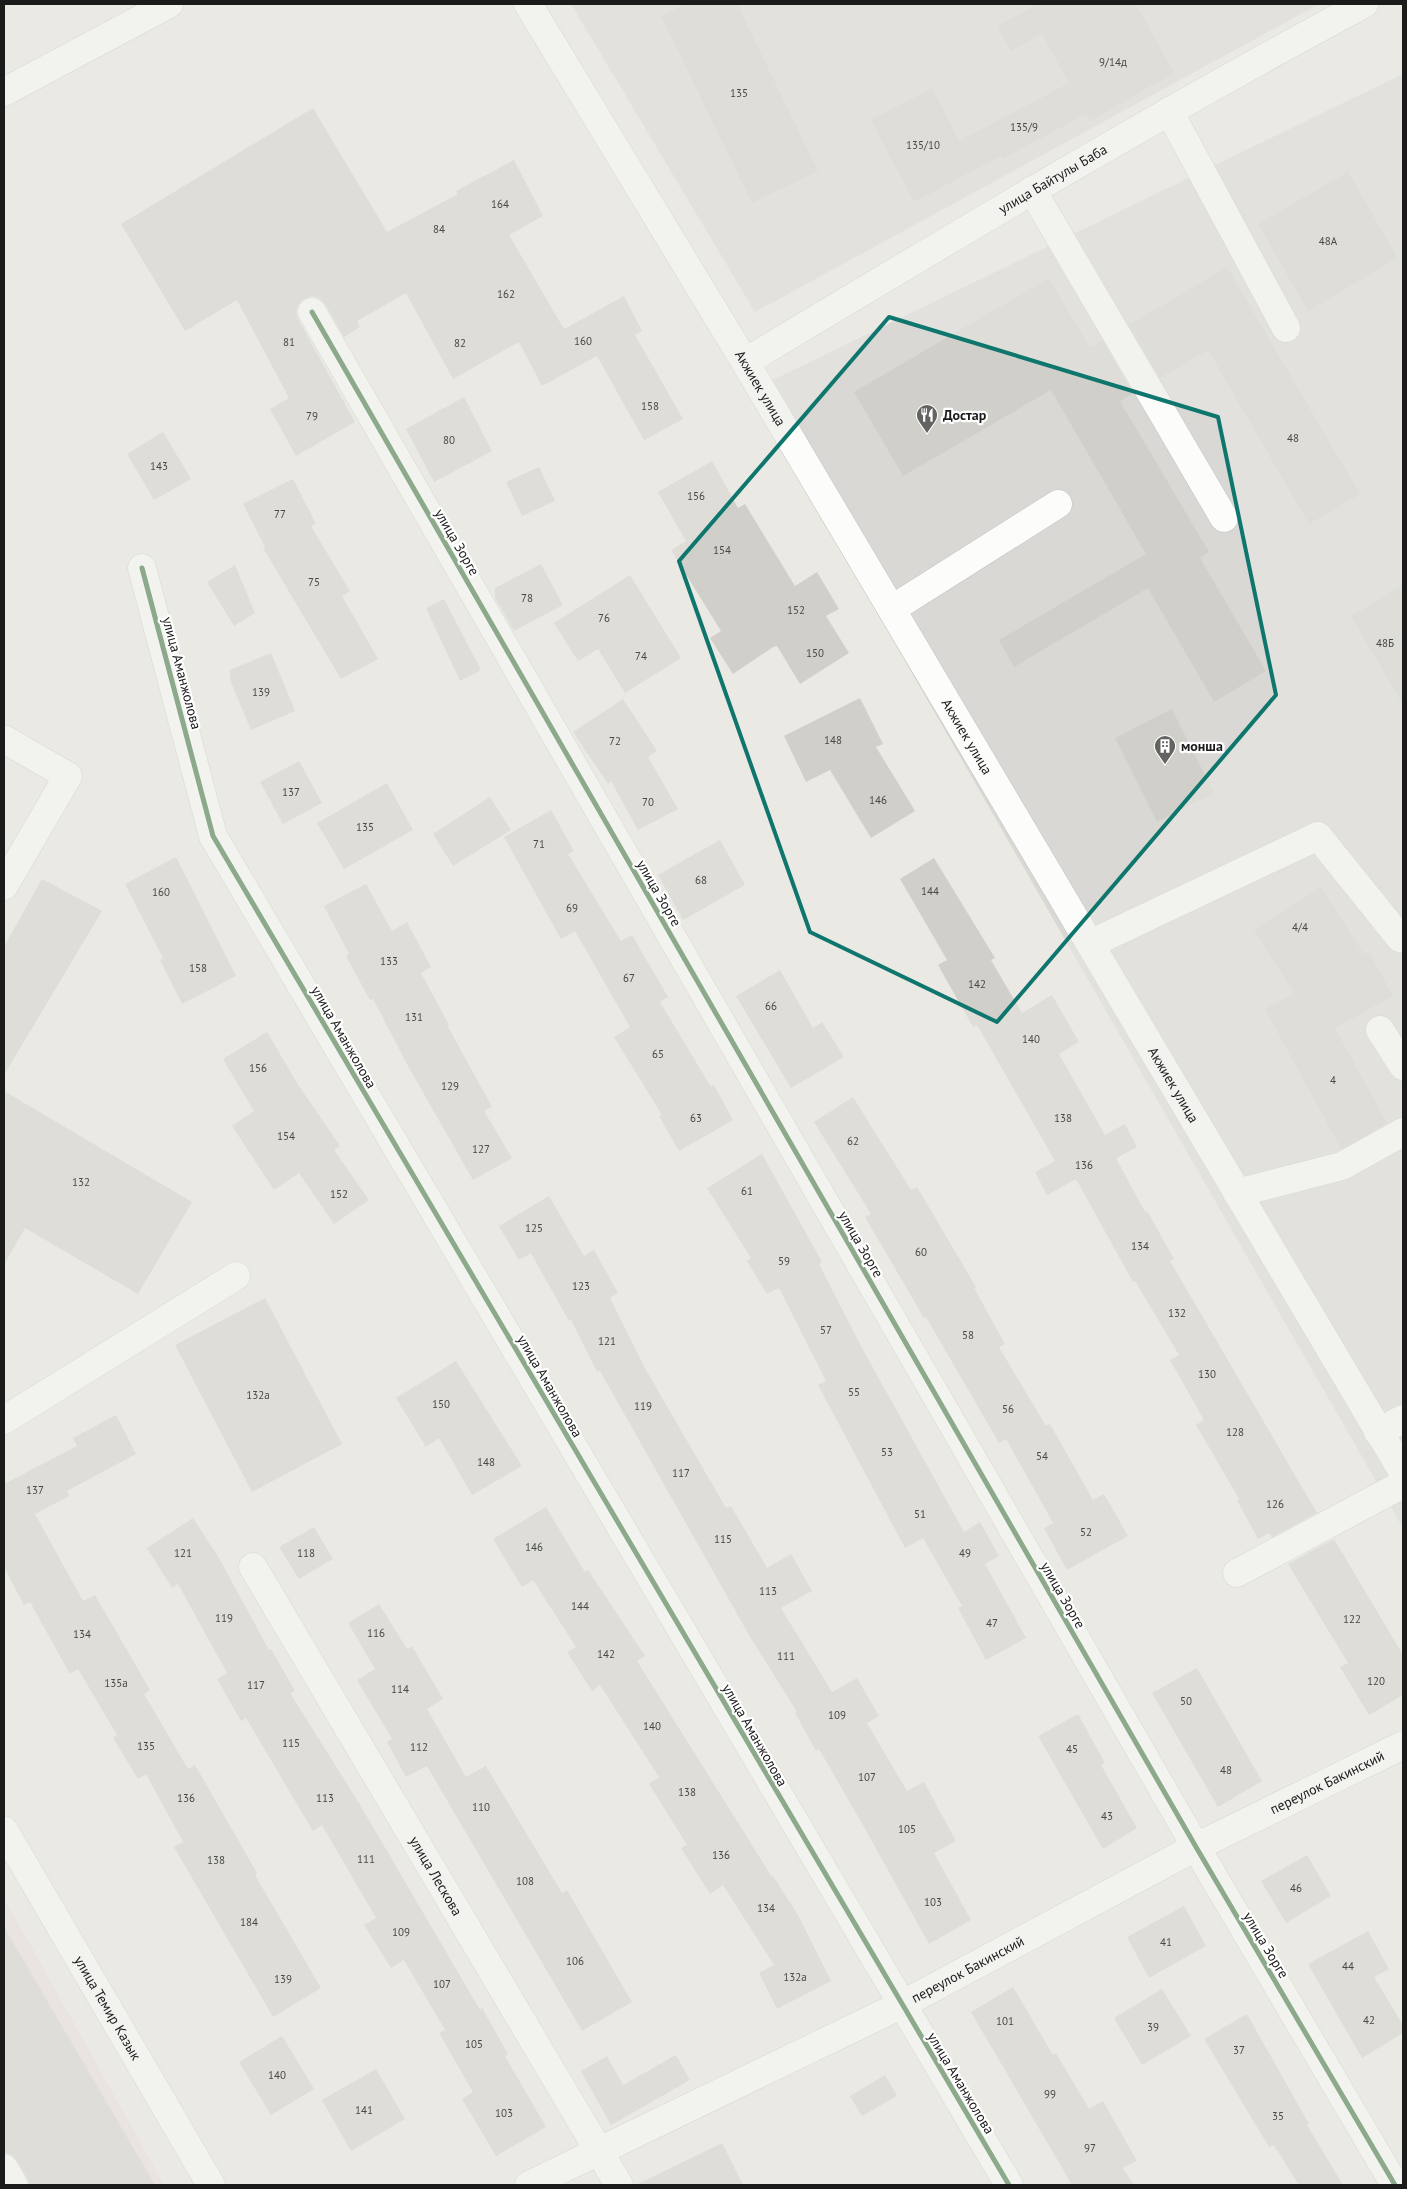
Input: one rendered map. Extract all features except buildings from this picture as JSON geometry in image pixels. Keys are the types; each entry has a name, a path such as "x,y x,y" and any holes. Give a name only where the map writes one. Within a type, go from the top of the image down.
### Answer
{"street":[{"path":"4,92 169,4"},
{"name":"Акжиек улица","path":"528,4 746,362 1403,1472"},
{"name":"улица Байтулы Баба","path":"746,362 1032,190 1358,5"},
{"path":"1169,111 1286,328"},
{"path":"1032,190 1224,518"},
{"name":"улица Зорге","path":"312,312 1196,1847 1395,2185"},
{"path":"892,609 1058,504"},
{"name":"улица Аманжолова","path":"142,568 214,836 901,2005 1009,2185"},
{"path":"4,739 68,776 4,886"},
{"path":"1090,944 1318,836 1400,938"},
{"path":"1380,1030 1403,1066"},
{"path":"1237,1193 1342,1166 1403,1132"},
{"path":"4,1420 236,1276"},
{"path":"1378,1432 1403,1419"},
{"path":"1237,1573 1403,1484"},
{"name":"улица Лескова","path":"254,1566 619,2185"},
{"name":"переулок Бакинский","path":"528,2185 901,2005 1196,1847 1403,1744"},
{"name":"улица Темир Казык","path":"4,1830 211,2185"},
{"path":"4,2168 14,2185"}],"highlighted area":[{"path":"889,317 1218,417 1276,695 997,1022 810,932 679,561"}],"shaded area":[{"path":"571,4 1319,4 755,312"},
{"path":"1403,74 1403,1528 750,391"},
{"path":"4,1898 164,2185 4,2185"}],"cycle path":[{"path":"312,312 1196,1847 1395,2185"},
{"path":"142,568 213,836 1009,2185"}],"place":[{"name":"Достар","path":"927,434"},
{"name":"монша","path":"1165,765"}]}
